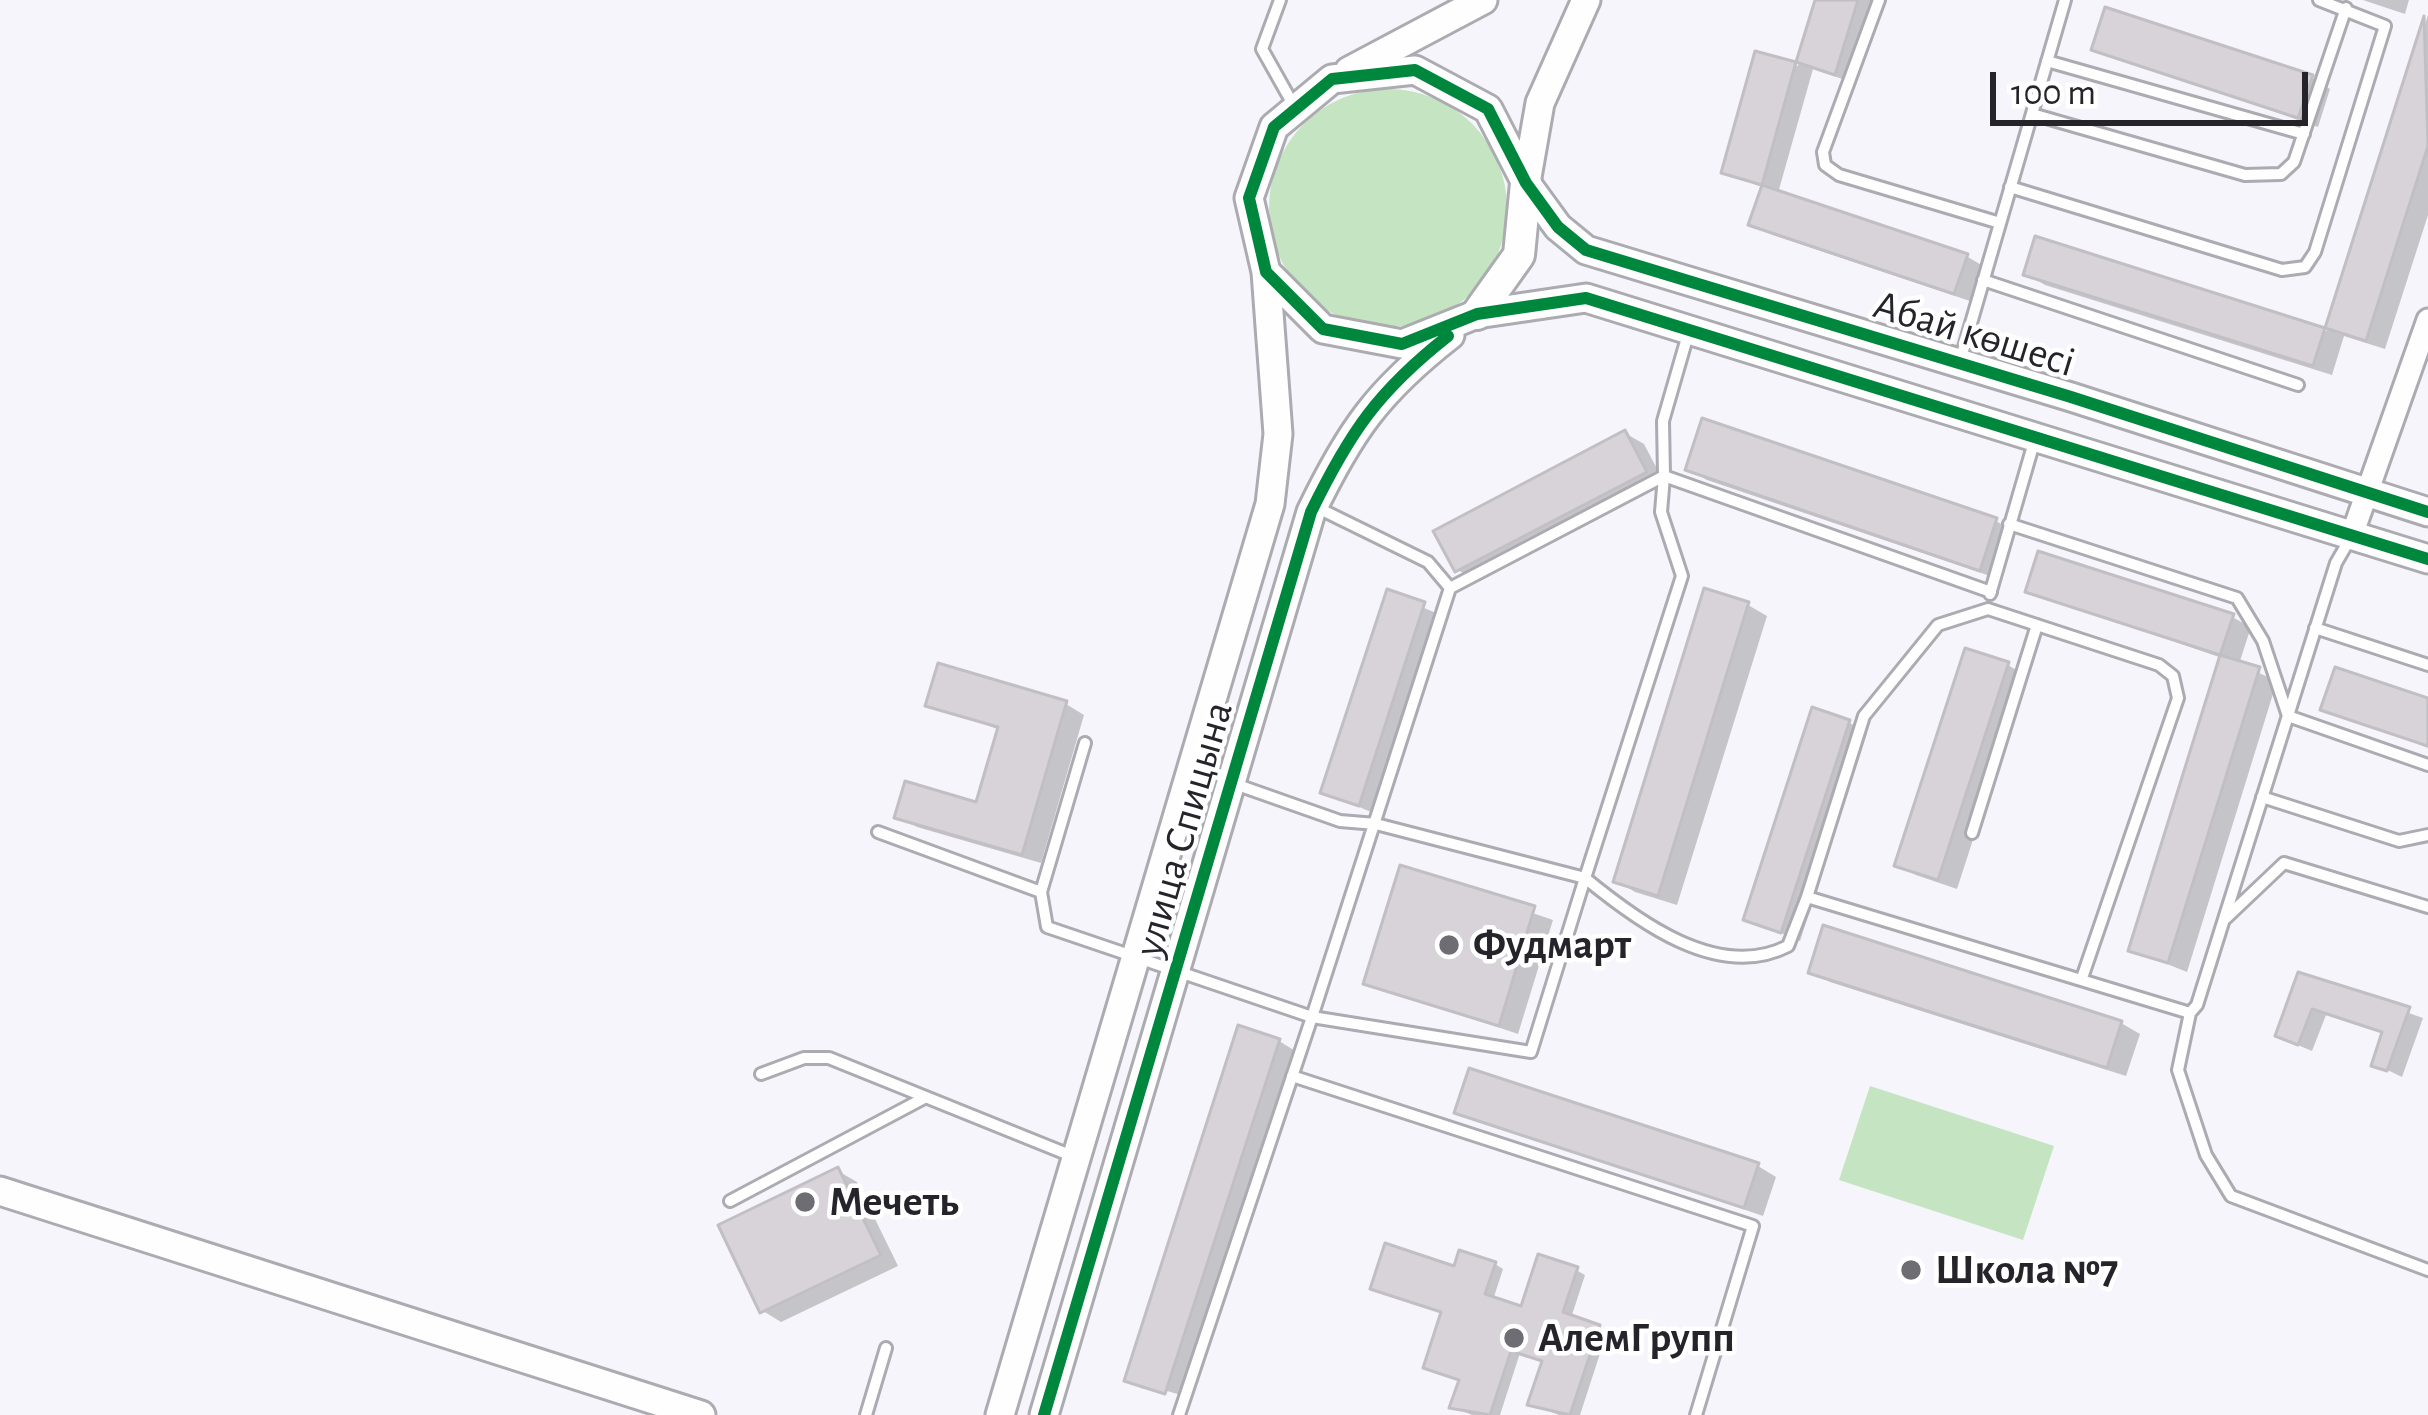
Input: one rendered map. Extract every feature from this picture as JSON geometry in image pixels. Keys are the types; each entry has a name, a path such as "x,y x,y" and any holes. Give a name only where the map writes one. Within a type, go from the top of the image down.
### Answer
{"main road":[{"path":"1477,314 1519,255 1526,183"}],"street":[{"path":"1477,314 1402,344 1323,328 1266,272 1249,198 1274,127 1295,109 1332,79 1483,0"},
{"path":"1526,183 1540,103 1586,0"},
{"path":"1332,79 1415,70 1451,89 1488,109 1526,183"},
{"name":"Абай көшесі","path":"1526,183 1558,226 1586,250 2428,512"},
{"name":"улица Спицына","path":"1000,1415 1270,504 1278,434 1266,272"},
{"name":"Абай көшесі","path":"1477,314 1586,298 2428,559"},
{"name":"улица Спицына","path":"1044,1415 1314,506 1342,448 1392,380 1477,314"},
{"path":"2352,535 2371,493 2427,324"},
{"path":"0,1191 700,1415"}],"lane":[{"path":"1280,0 1262,49 1295,109"},
{"path":"1879,0 1823,152 1825,164 1839,175 2000,224"},
{"path":"1959,364 2065,0"},
{"path":"2010,187 2282,270 2306,267 2315,252 2385,26 2319,0"},
{"path":"2032,115 2265,178 2281,175 2294,162 2346,8"},
{"path":"2047,61 2304,134"},
{"path":"1983,280 2298,385"},
{"path":"1085,742 1041,892 1048,927 1312,1017 1531,1052 1682,576 1661,512 1663,421 1690,327"},
{"path":"1988,609 2037,435"},
{"path":"1179,1415 1450,588 1664,476 1990,592"},
{"path":"1314,506 1428,562 1450,588"},
{"path":"2009,524 2237,598 2263,641 2288,716"},
{"path":"2352,535 2336,563 2197,1005 2190,1013 2178,1070 2206,1155 2231,1196 2428,1270"},
{"path":"1232,783 1340,821 1376,824 1585,878 1642,924 1703,949 1758,955 1788,946 1864,716 1938,626 1988,609 2158,665 2173,676 2178,698 2082,978"},
{"path":"1972,833 2037,625"},
{"path":"2315,628 2428,665"},
{"path":"2288,716 2428,765"},
{"path":"2262,797 2399,841 2428,835"},
{"path":"878,832 1041,892"},
{"path":"2223,921 2284,863 2428,908"},
{"path":"1807,897 2190,1013"},
{"path":"761,1074 804,1058 829,1058 1075,1157"},
{"path":"1292,1076 1753,1226 1696,1415"},
{"path":"730,1201 926,1096"},
{"path":"866,1415 886,1348"}],"green space":[{"path":"1388,89 1433,98 1472,124 1498,163 1507,208 1498,253 1472,292 1433,318 1388,327 1343,318 1304,292 1278,253 1269,208 1278,163 1304,124 1343,98"},
{"path":"1870,1086 2054,1146 2023,1240 1839,1180"}],"building":[{"path":"1815,0 1858,0 1835,75 1796,62"},
{"path":"2105,7 2313,75 2298,118 2091,50"},
{"path":"2424,16 2428,146 2366,341 2325,328"},
{"path":"1755,51 1796,62 1762,185 1721,173"},
{"path":"1762,185 1968,254 1954,294 1748,225"},
{"path":"2035,236 2325,328 2313,366 2023,275"},
{"path":"1702,418 1997,518 1980,571 1685,470"},
{"path":"1625,430 1647,472 1455,572 1433,531"},
{"path":"2038,551 2234,614 2220,655 2025,592"},
{"path":"1704,588 1749,602 1658,896 1613,882"},
{"path":"1387,589 1425,602 1359,806 1320,793"},
{"path":"1965,648 2009,662 1938,880 1894,866"},
{"path":"2220,655 2260,667 2168,963 2128,951"},
{"path":"938,663 1067,701 1022,855 894,818 905,781 976,802 998,727 925,706"},
{"path":"2335,667 2428,698 2428,746 2320,710"},
{"path":"1812,707 1850,720 1781,933 1743,920"},
{"name":"Фудмарт","path":"1400,865 1535,906 1499,1026 1363,984"},
{"path":"1823,925 2122,1021 2107,1068 1808,973"},
{"path":"2298,972 2410,1007 2387,1071 2371,1066 2382,1032 2312,1009 2298,1045 2275,1036"},
{"path":"1238,1025 1280,1039 1165,1394 1124,1381"},
{"path":"1469,1068 1759,1163 1744,1208 1454,1113"},
{"path":"838,1167 881,1255 760,1313 718,1225"},
{"name":"АлемГрупп","path":"1385,1243 1454,1266 1459,1250 1496,1262 1485,1294 1521,1306 1538,1254 1578,1267 1563,1312 1600,1325 1570,1415 1527,1405 1542,1361 1511,1351 1490,1415 1449,1408 1459,1380 1423,1368 1441,1312 1370,1289"}],"cycle path":[{"path":"2428,512 2071,397 1586,250 1558,227 1526,183 1488,109 1415,70 1332,79 1274,127 1249,198 1266,272 1323,329 1402,344 1477,314 1586,298 2428,559"},
{"path":"1044,1415 1311,512 1368,415 1403,375 1448,336"}],"place":[{"name":"Фудмарт","path":"1449,945"},
{"name":"Мечеть","path":"805,1202"},
{"name":"Школа №7","path":"1911,1270"},
{"name":"АлемГрупп","path":"1514,1338"}]}
